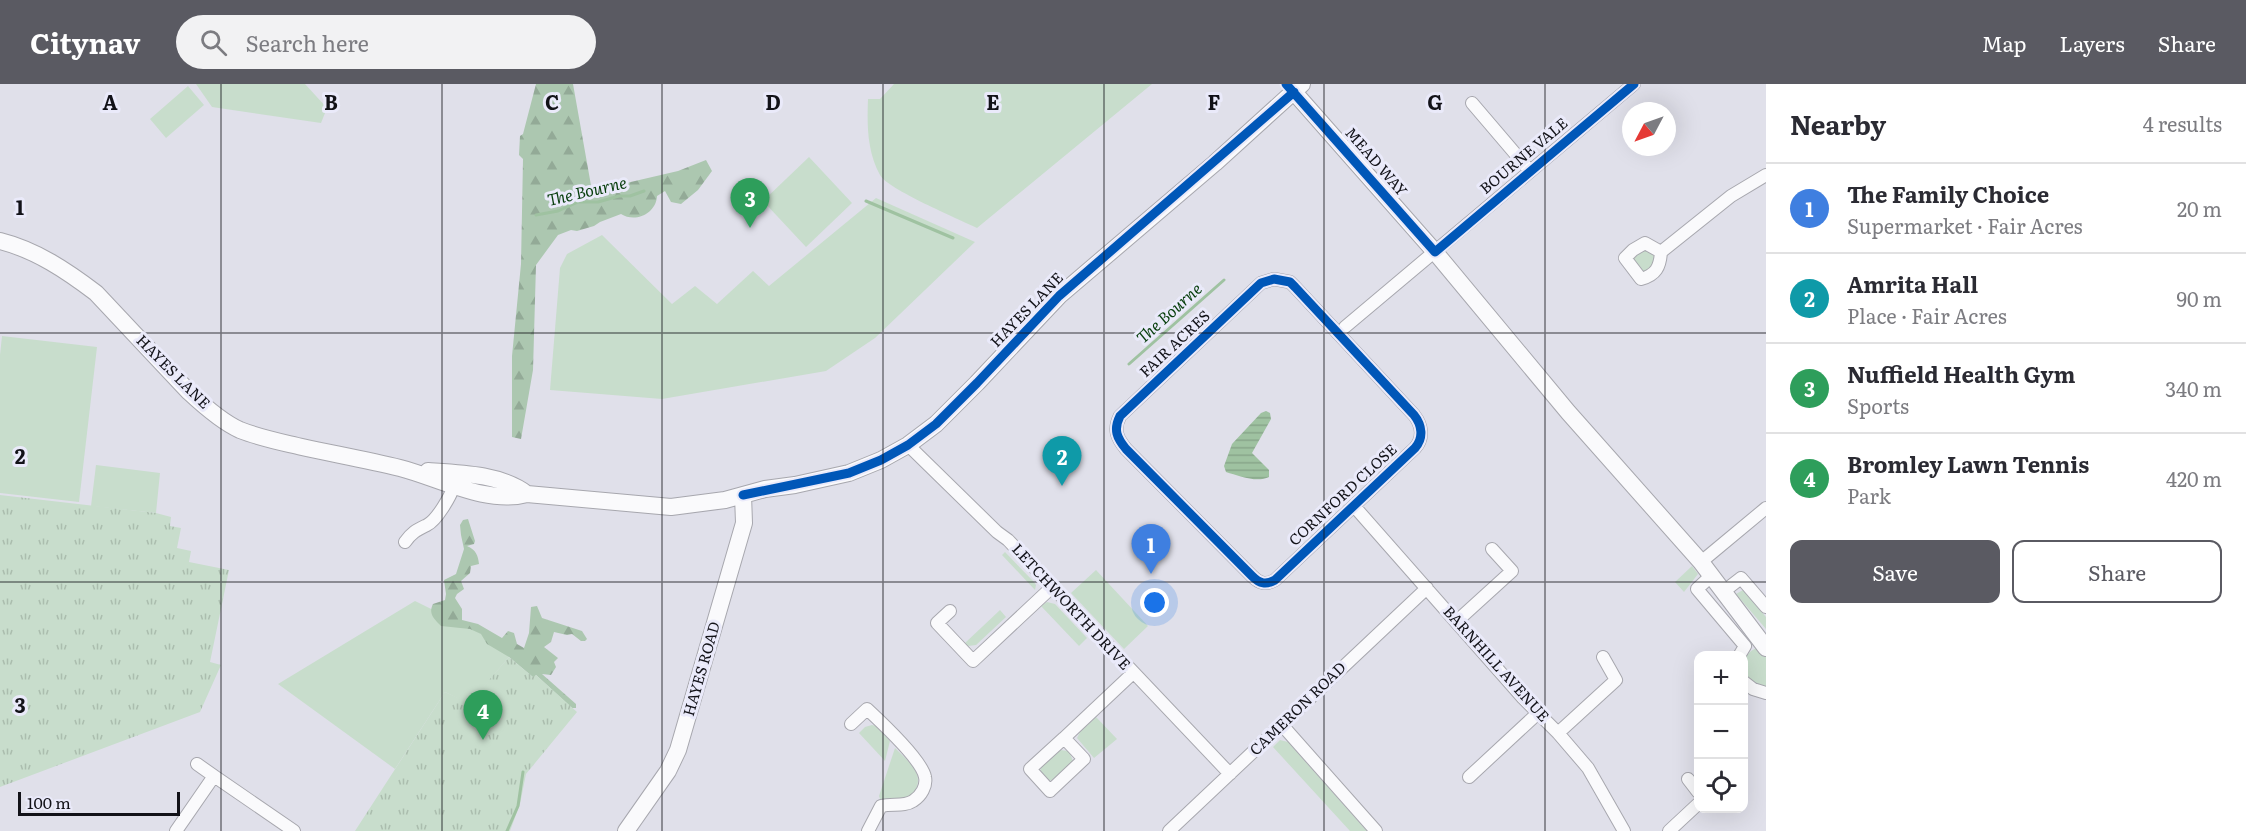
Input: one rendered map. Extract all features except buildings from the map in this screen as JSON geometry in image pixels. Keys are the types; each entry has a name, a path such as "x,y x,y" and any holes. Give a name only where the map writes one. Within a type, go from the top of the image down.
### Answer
{"main road":[{"name":"MEAD WAY","path":"1298,88 1568,412 1706,569 1723,592 1752,647"},
{"name":"HAYES LANE","path":"0,242 40,257 87,286 189,392 233,426 265,438 401,469 454,486 514,498 527,494 671,507 701,504 849,473 881,460 908,445 936,424 1059,296 1298,88"},
{"name":"HAYES LANE","path":"401,469 470,475 515,485 527,494"},
{"name":"HAYES ROAD","path":"626,831 668,771 678,750 744,523 743,495"}],"street":[{"name":"BOURNE VALE","path":"1345,327 1629,86"},
{"path":"1472,103 1530,171"},
{"path":"1662,252 1731,196 1766,175"},
{"name":"FAIR ACRES","path":"1261,583 1245,570 1126,449 1117,436 1116,430 1120,416 1261,283 1274,279 1290,282 1414,415"},
{"name":"CORNFORD CLOSE","path":"1261,583 1270,583 1275,580 1418,445 1421,439 1420,425 1414,415"},
{"name":"LETCHWORTH DRIVE","path":"908,445 1008,540 1230,774"},
{"path":"405,542 411,533 429,524 450,497 454,486"},
{"name":"BARNHILL AVENUE","path":"1354,507 1588,768 1624,831"},
{"path":"1706,569 1766,508"},
{"path":"1457,621 1512,571 1492,549"},
{"name":"MEAD WAY","path":"1706,569 1697,589 1752,647"},
{"path":"1723,592 1741,578 1766,607"},
{"path":"950,611 937,623 973,661 1052,588"},
{"name":"CAMERON ROAD","path":"1169,831 1427,588"},
{"path":"1558,733 1616,680 1603,657"},
{"path":"1064,738 1084,759 1050,791 1030,770 1133,673"},
{"path":"1748,686 1766,693"},
{"path":"851,724 867,709 921,767 926,778 921,794 915,800 908,804 882,806 868,831"},
{"path":"1469,777 1538,713"},
{"path":"1282,725 1376,831"},
{"path":"197,764 294,831"},
{"path":"176,831 214,776"},
{"path":"1688,779 1694,787"},
{"path":"1669,831 1694,808"}],"green space":[{"path":"196,84 305,84 327,108 321,123 212,107"},
{"path":"536,84 573,84 592,191 678,171 706,160 712,171 698,190 681,204 671,202 665,191 657,196 653,208 644,215 632,218 621,214 594,226 558,235 536,265 533,370 521,439 512,437 512,356 521,264 523,159 519,155 520,136 523,134"},
{"path":"894,84 1152,84 977,228 909,196 885,181 880,175 870,147 868,99 880,99"},
{"path":"188,86 204,105 166,138 150,119"},
{"path":"809,157 852,203 806,247 763,201"},
{"path":"876,198 975,242 875,338 826,371 662,399 550,390 560,268 567,254 602,235 672,304 695,286 717,304 753,271 769,286"},
{"path":"1644,250 1654,257 1655,261 1648,271 1644,272 1634,265 1633,261 1640,251"},
{"path":"2,336 97,347 79,502 0,493"},
{"path":"96,465 160,473 156,513 91,506"},
{"path":"0,495 156,513 171,517 170,526 181,528 177,548 191,551 189,562 229,570 210,662 221,665 200,712 0,787"},
{"path":"468,519 475,541 474,544 467,546 476,553 479,564 471,566 470,573 461,581 464,589 455,598 462,609 462,620 478,624 502,638 508,631 514,633 517,644 524,648 529,633 531,607 537,606 542,618 582,631 587,639 585,641 581,641 572,634 554,632 551,642 544,647 558,658 554,662 556,667 551,675 542,674 576,704 576,708 572,708 536,675 534,678 509,657 487,644 481,634 470,629 441,626 432,616 433,604 445,600 444,580 456,574 464,549 460,525 463,520"},
{"path":"1005,552 1034,582 1035,590 1002,555"},
{"path":"1692,566 1698,574 1684,592 1675,582"},
{"path":"1096,570 1148,626 1124,649 1071,593"},
{"path":"1743,590 1766,617 1766,629 1736,594"},
{"path":"415,601 492,639 509,657 469,704 445,692 395,769 278,684"},
{"path":"1047,602 1055,604 1087,638 1079,646 1041,606"},
{"path":"1000,610 1006,617 976,645 968,646 965,643"},
{"path":"1760,646 1766,654 1766,689 1748,679 1748,654"},
{"path":"509,657 533,677 536,675 577,712 526,774 520,804 510,831 355,831 445,692 469,703"},
{"path":"1096,717 1117,739 1094,758 1077,738 1080,732"},
{"path":"876,726 890,741 885,761 859,733 865,727"},
{"path":"1280,740 1288,742 1367,831 1350,831 1273,747"},
{"path":"895,748 913,766 918,783 908,797 881,802 879,796"},
{"path":"1060,750 1069,751 1073,761 1055,779 1048,781 1040,774 1041,768"}],"shaded area":[{"path":"1266,411 1270,413 1271,419 1252,453 1269,470 1269,477 1254,479 1226,472 1224,466 1232,444 1261,413"}],"waterway":[{"name":"The Bourne","path":"536,215 558,211 578,202 598,202 644,191"},
{"name":"The Bourne","path":"866,201 953,238"},
{"name":"The Bourne","path":"1129,364 1224,280"},
{"path":"507,831 518,806 523,772"}],"cycle path":[{"path":"1286,84 1435,252 1634,84"},
{"path":"743,495 849,473 881,460 908,445 936,424 1059,296 1294,92"},
{"path":"1274,279 1290,282 1295,287 1414,415 1421,432 1420,440 1415,448 1275,580 1266,583 1252,576 1126,449 1116,430 1120,416 1261,283 1274,279"}],"place":[{"name":"Nuffield Health Gym","path":"750,228"},
{"name":"Amrita Hall","path":"1062,486"},
{"name":"The Family Choice","path":"1151,574"},
{"name":"Bromley Lawn Tennis","path":"483,740"}]}
